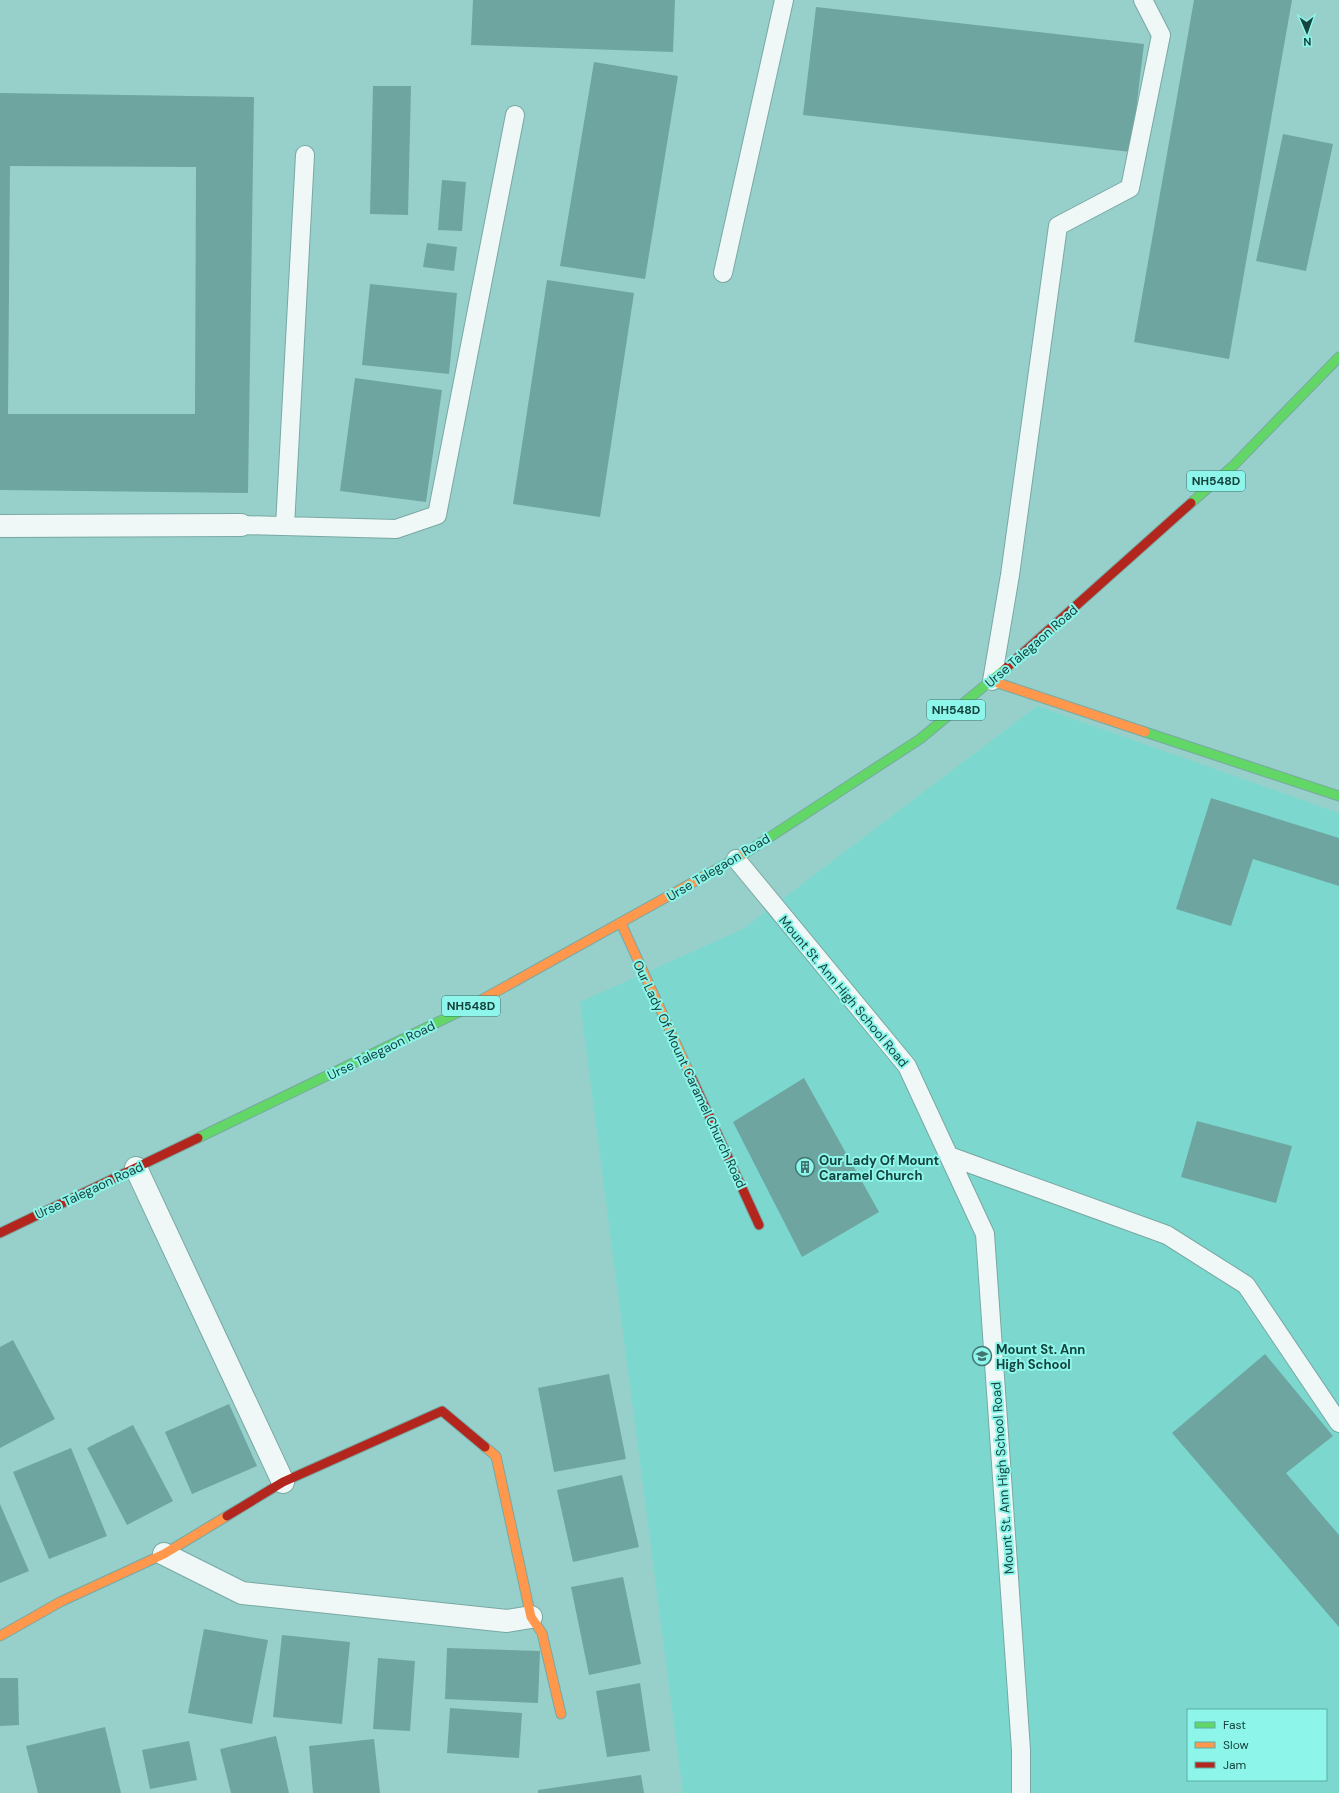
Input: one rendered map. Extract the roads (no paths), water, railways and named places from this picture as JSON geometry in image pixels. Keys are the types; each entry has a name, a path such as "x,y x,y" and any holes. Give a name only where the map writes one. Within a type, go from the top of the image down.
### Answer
{"main road":[{"name":"Urse Talegaon Road","path":"0,1232 456,1014 736,859 920,739 992,681 1234,464 1339,357"},
{"path":"992,681 1339,796"},
{"name":"Our Lady Of Mount Caramel Church Road","path":"621,923 759,1225"},
{"path":"0,1636 60,1602 164,1554 283,1482 442,1411 496,1456 531,1618 542,1633 561,1714"}],"street":[{"path":"0,526 241,525"},
{"path":"136,1168 283,1482"},
{"path":"164,1554 242,1593 507,1621 531,1618"}],"lane":[{"path":"723,272 784,0"},
{"path":"992,681 1010,575 1058,226 1130,188 1162,35 1143,0"},
{"path":"241,525 396,529 436,515 515,115"},
{"path":"285,526 305,155"},
{"name":"Mount St. Ann High School Road","path":"736,859 907,1066 985,1234 1021,1750 1021,1793"},
{"path":"949,1156 1167,1235 1246,1286 1339,1423"}],"place":[{"name":"Our Lady Of Mount Caramel Church","path":"805,1167"},
{"name":"Mount St. Ann High School","path":"982,1356"}]}
